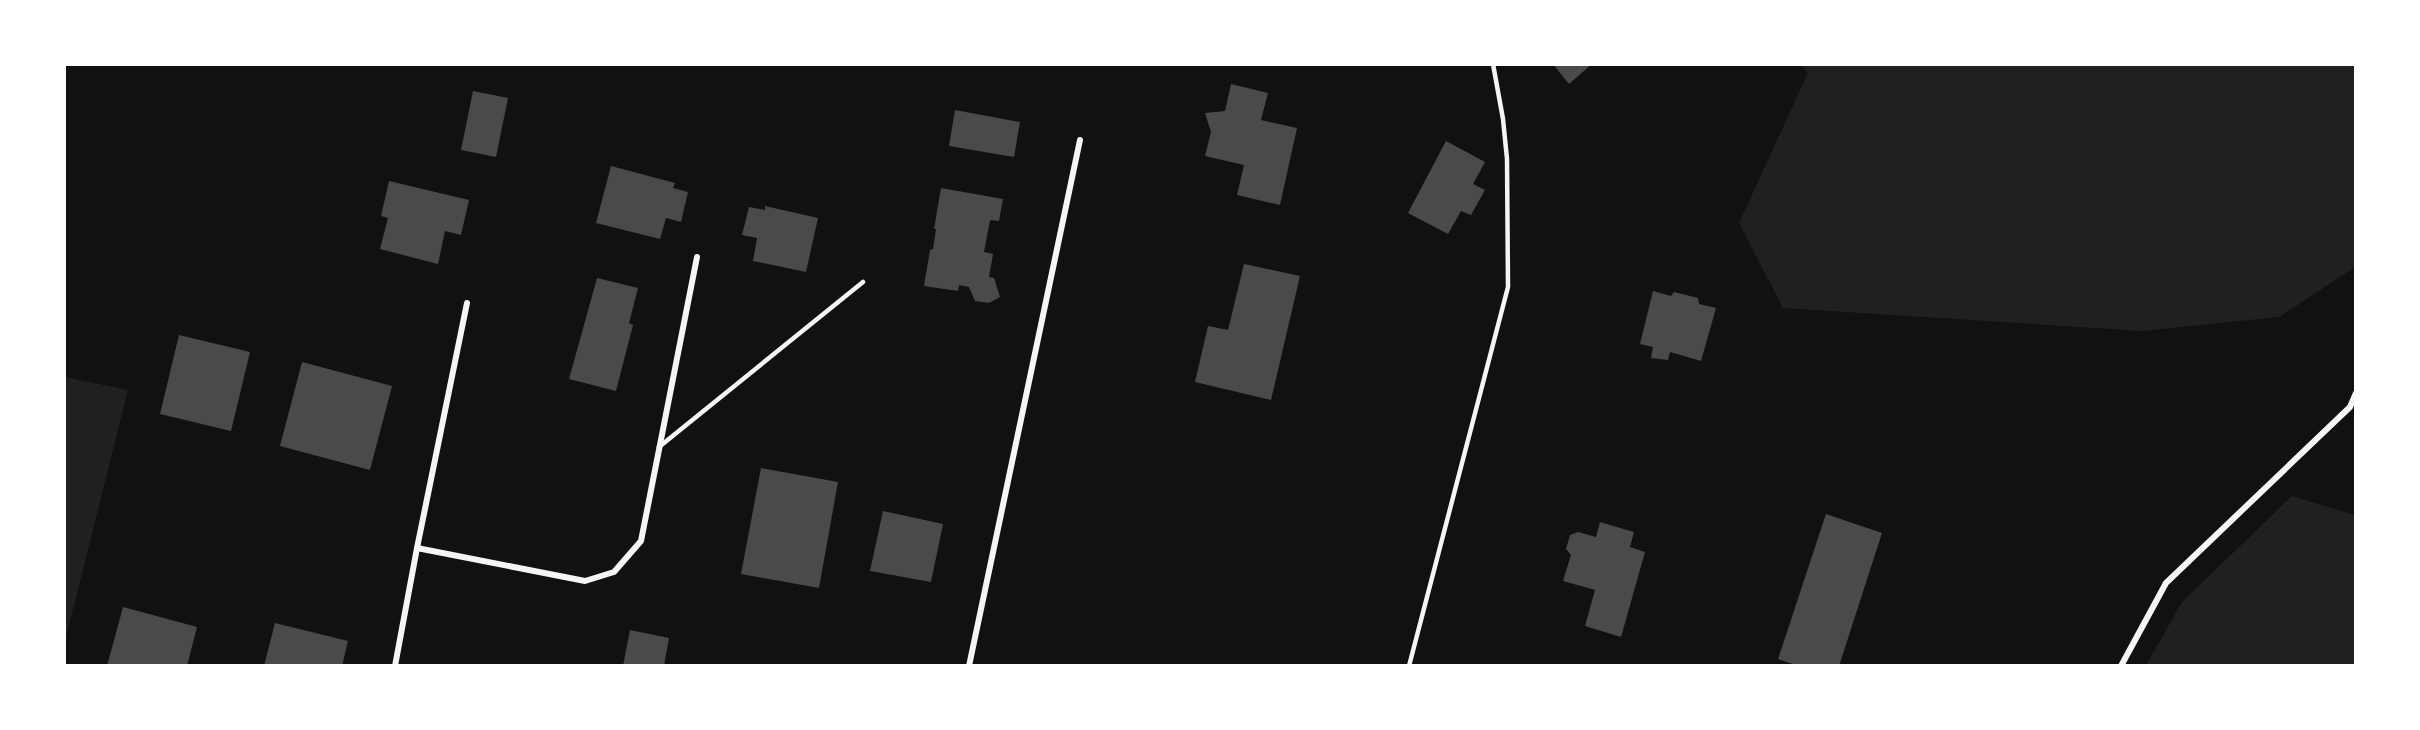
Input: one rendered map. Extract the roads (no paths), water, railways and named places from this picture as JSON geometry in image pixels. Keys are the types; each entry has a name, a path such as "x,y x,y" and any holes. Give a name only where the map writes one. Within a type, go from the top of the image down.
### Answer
{"street":[{"path":"969,666 1080,140"},
{"path":"417,548 585,581 614,572 641,541 697,257"},
{"path":"394,666 467,303"},
{"path":"2121,666 2166,583 2350,407 2355,393"}],"lane":[{"path":"1409,666 1508,287 1507,159 1503,119 1493,64"},
{"path":"659,447 863,282"}]}
